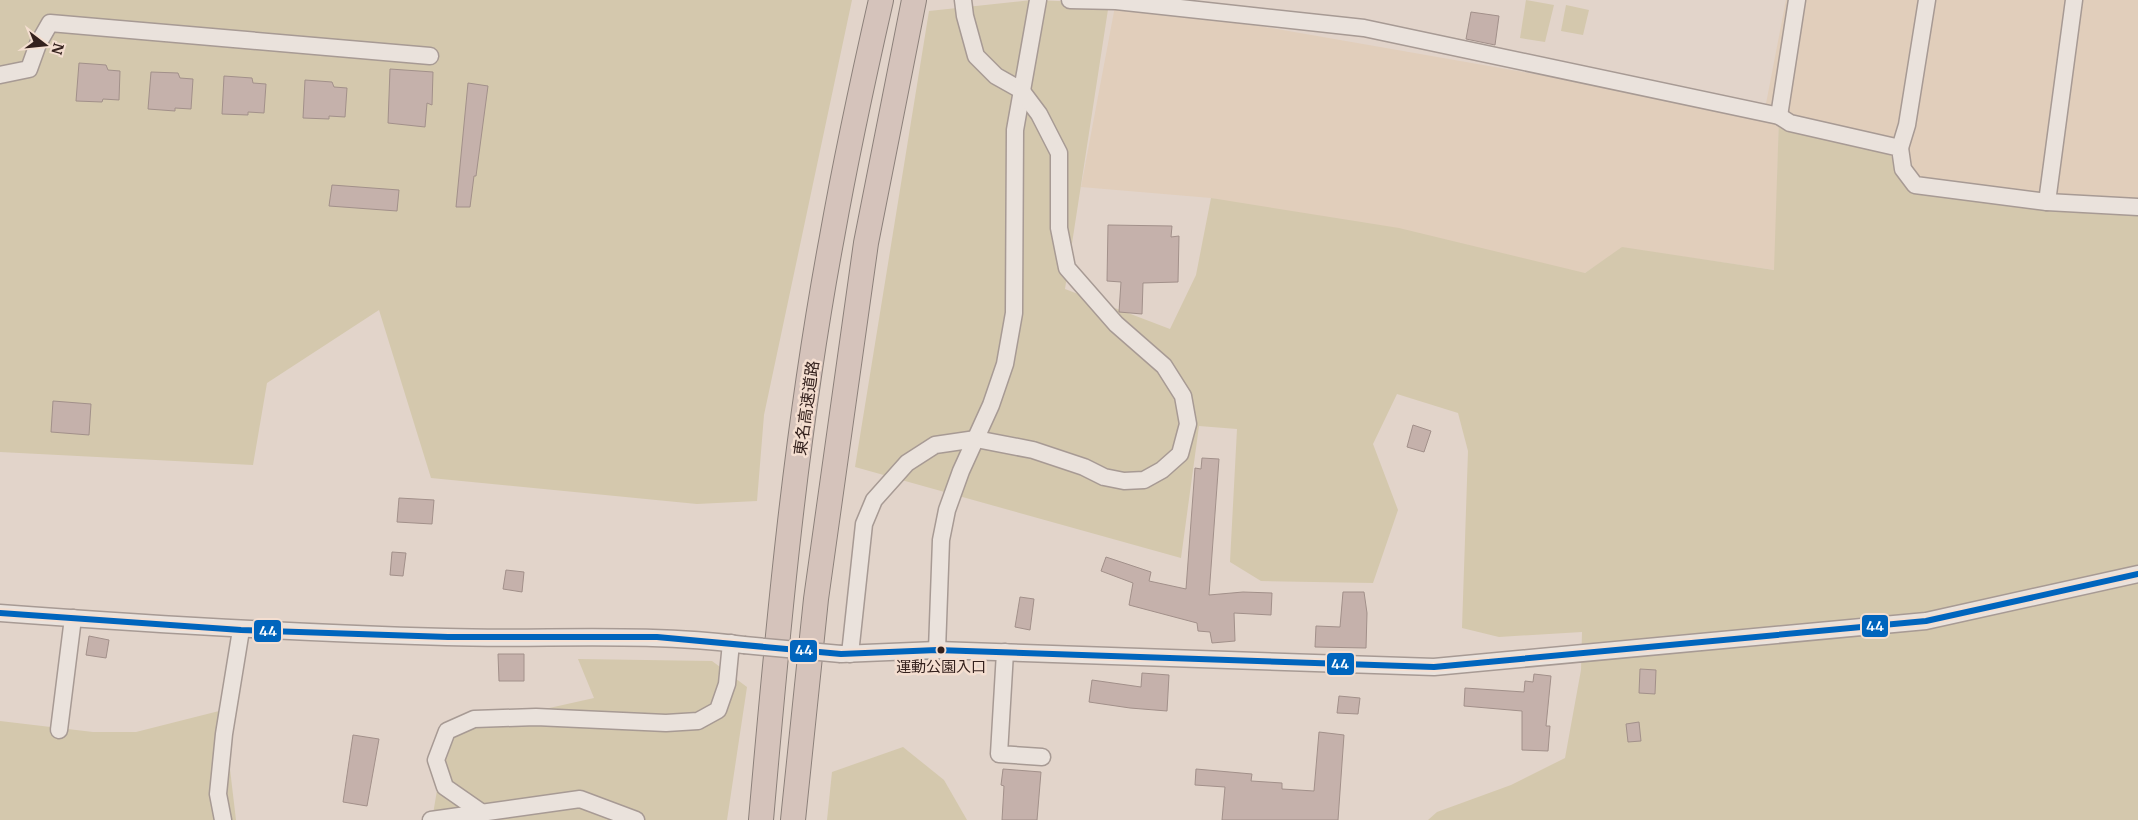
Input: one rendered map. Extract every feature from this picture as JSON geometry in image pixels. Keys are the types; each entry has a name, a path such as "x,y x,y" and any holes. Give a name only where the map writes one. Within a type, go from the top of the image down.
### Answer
{"highway":[{"name":"東名高速道路","path":"760,820 781,598 805,409 832,238 880,0"},
{"path":"794,820 816,599 846,374 866,243 914,0"}],"street":[{"path":"846,654 864,524 874,500 907,463 935,446 976,439 1032,450 1084,467 1104,477 1124,481 1144,480 1162,470 1180,454 1188,424 1183,396 1164,366 1116,324 1067,268 1059,228 1058,153 1039,114 1022,90 996,76 976,56 965,16 963,0"},
{"path":"937,650 941,540 947,510 991,405 1005,364 1014,313 1015,130 1038,0"},
{"path":"1070,0 1116,1 1364,28 1779,116 1790,123 1900,148"},
{"path":"1779,116 1797,0"},
{"path":"1927,0 1907,125 1900,148 1903,169 1915,185 2047,202 2138,207"},
{"path":"2047,202 2074,0"},
{"path":"0,75 29,69 38,44 50,23 430,56"},
{"path":"0,613 241,630 448,637 657,637 846,654 937,650 1434,667 1926,621 2138,574"},
{"path":"59,730 73,618"},
{"path":"223,820 218,794 224,734 241,630"},
{"path":"481,812 445,787 436,760 448,731 474,719 536,717 666,722 698,721 718,710 737,644"},
{"path":"1005,652 999,754 1042,757"},
{"path":"430,820 580,799 636,820"}],"shaded area":[{"path":"0,0 852,0 764,415 757,501 697,504 431,478 379,310 267,383 253,465 0,452"},
{"path":"1032,0 1109,3 1065,289 1170,329 1196,275 1211,198 1399,228 1585,273 1622,247 1774,270 1779,116 1879,142 1915,185 2138,214 2138,820 1428,820 1437,812 1511,785 1565,758 1581,670 1582,632 1499,637 1462,628 1468,451 1458,413 1397,394 1373,444 1398,510 1373,583 1261,581 1230,562 1237,429 1199,426 1181,558 855,467 929,11"},
{"path":"1526,0 1554,5 1545,42 1520,38"},
{"path":"1786,0 2138,0 2138,207 1897,183 1779,117 1775,270 1623,248 1574,280 1211,198 1081,187 1116,1 1764,114"},
{"path":"1566,5 1589,10 1583,35 1561,31"},
{"path":"578,659 712,661 747,687 727,820 432,820 447,731 594,698"},
{"path":"223,710 236,820 0,820 0,721 93,732 136,732"},
{"path":"903,747 944,780 967,820 827,820 832,772"}],"building":[{"path":"1471,12 1499,16 1495,45 1466,39"},
{"path":"79,63 106,65 108,70 120,71 119,100 103,99 102,102 76,101"},
{"path":"390,69 433,72 432,105 427,103 425,127 388,123"},
{"path":"151,72 178,73 180,78 193,79 191,109 175,108 175,111 148,109"},
{"path":"224,76 252,78 253,83 266,84 264,113 248,112 248,115 222,114"},
{"path":"305,80 332,82 334,87 347,88 345,117 329,116 329,119 303,118"},
{"path":"468,83 488,86 470,207 456,207"},
{"path":"332,185 399,190 397,211 329,206"},
{"path":"1108,225 1172,226 1171,237 1179,236 1178,282 1143,283 1142,314 1119,312 1121,282 1107,281"},
{"path":"53,401 91,404 89,435 51,432"},
{"path":"1413,425 1431,431 1424,452 1407,447"},
{"path":"1202,458 1219,459 1209,595 1243,592 1272,593 1271,615 1234,613 1235,641 1212,643 1210,632 1198,631 1197,623 1129,605 1133,583 1101,571 1106,557 1151,572 1149,581 1186,589 1195,468 1201,469"},
{"path":"399,498 434,500 432,524 397,522"},
{"path":"392,552 406,553 403,576 390,575"},
{"path":"506,570 524,572 522,592 503,589"},
{"path":"1343,592 1364,592 1367,613 1366,648 1315,647 1316,626 1340,627"},
{"path":"1020,597 1034,599 1030,630 1015,627"},
{"path":"89,636 109,640 106,658 86,655"},
{"path":"498,654 524,654 524,681 499,681"},
{"path":"1640,669 1656,670 1655,694 1639,693"},
{"path":"1142,673 1169,675 1167,711 1089,702 1092,680 1141,687"},
{"path":"1534,674 1551,676 1546,726 1550,726 1548,751 1522,750 1522,711 1464,706 1465,688 1524,692 1525,681 1533,682"},
{"path":"1339,696 1360,698 1358,714 1337,713"},
{"path":"1639,722 1641,741 1628,742 1626,724"},
{"path":"1319,732 1344,735 1338,820 1222,820 1225,787 1195,785 1196,769 1252,774 1251,781 1282,783 1282,789 1314,791"},
{"path":"353,735 379,739 367,806 343,802"},
{"path":"1003,769 1041,772 1037,820 1002,820 1004,786 1001,785"}],"transit line":[{"name":"44","path":"0,613 241,630 448,637 657,637 841,654 937,650 1434,667 1926,621 2138,574"}],"place":[{"name":"運動公園入口","path":"941,650"}]}
